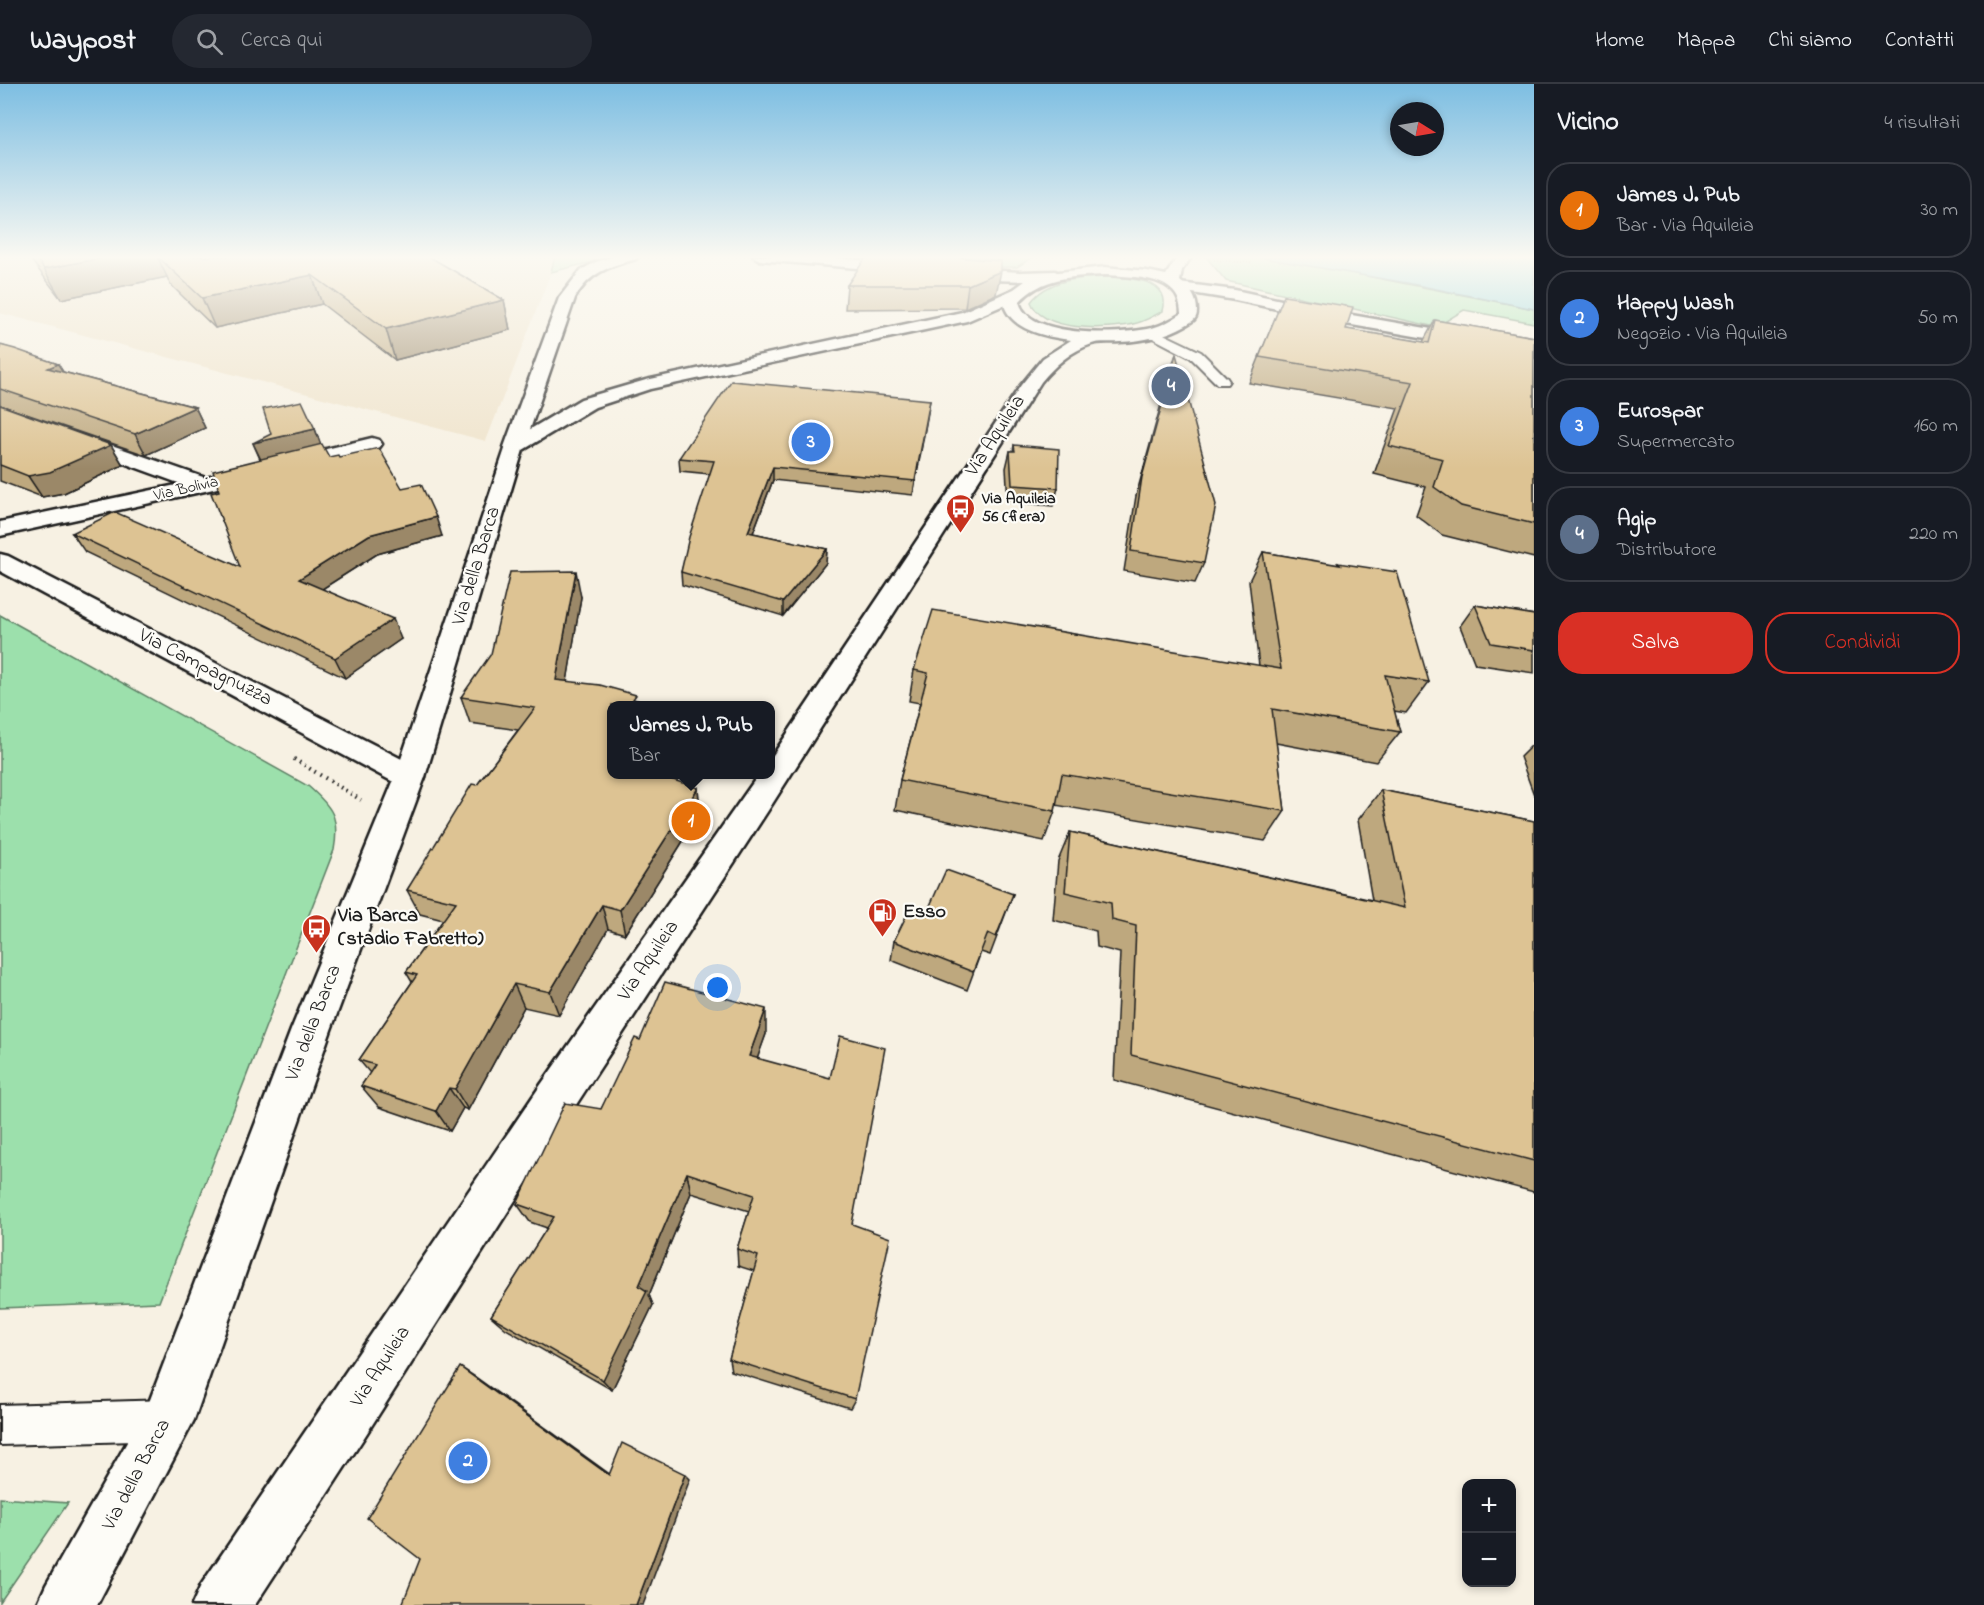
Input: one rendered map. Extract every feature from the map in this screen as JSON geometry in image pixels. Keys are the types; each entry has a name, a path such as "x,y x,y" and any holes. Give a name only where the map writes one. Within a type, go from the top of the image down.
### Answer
{"main road":[{"name":"Via della Barca","path":"66,1605 168,1420 311,1030 410,777 514,447 557,327"},
{"path":"514,447 588,402 646,385 917,327"},
{"path":"1040,327 1057,333 1094,337 1153,333 1171,327"},
{"path":"1391,327 1534,352"},
{"name":"Via Aquileia","path":"775,775 1042,368 1063,349 1094,337"},
{"path":"0,412 205,485"},
{"name":"Via Bolivia","path":"0,529 205,485 372,444"},
{"name":"Via Campagnuzza","path":"0,561 410,777"},
{"name":"Via Aquileia","path":"221,1605 347,1418 555,1100 772,779"}],"lane":[{"path":"1153,333 1196,355 1222,381"},
{"path":"0,1425 168,1420"}],"shaded area":[{"path":"53,327 530,327 486,441"}],"green space":[{"path":"0,615 308,786 323,800 335,821 334,850 159,1302 0,1308"},
{"path":"0,1498 68,1503 0,1602"}],"building":[{"path":"1271,327 1347,327 1346,329 1429,343 1433,327 1476,327 1534,337 1534,524 1461,506 1434,487 1443,459 1389,446 1413,382 1259,357"},
{"path":"0,345 58,364 48,368 195,407 135,434 0,389"},
{"path":"1176,354 1216,505 1204,563 1131,551 1142,477"},
{"path":"731,381 930,400 915,481 773,467 748,532 827,549 783,602 681,572 689,537 714,461 679,458"},
{"path":"302,401 315,429 253,443 271,434 263,409"},
{"path":"0,405 111,445 50,472 28,476 0,465"},
{"path":"322,444 329,457 379,448 402,488 421,484 436,517 369,535 299,579 393,619 335,658 72,533 115,512 240,567 211,493 219,491 213,471"},
{"path":"1014,445 1059,449 1058,488 1012,485 1010,451 1015,451"},
{"path":"1263,552 1397,572 1429,682 1385,675 1400,732 1272,709 1285,811 1062,774 1055,811 900,780 928,673 914,670 933,610 1281,669"},
{"path":"576,571 556,680 600,685 636,695 633,699 640,701 607,701 607,779 670,779 698,788 620,910 602,905 550,992 514,984 455,1089 449,1088 436,1111 361,1086 375,1065 359,1060 417,975 406,972 456,902 407,890 472,784 477,785 535,708 461,697 491,654 510,572"},
{"path":"1475,605 1534,615 1534,650 1491,643"},
{"path":"1381,790 1534,821 1534,1161 1131,1055 1136,926 1112,920 1111,903 1065,892 1070,832 1405,908"},
{"path":"946,870 1013,894 996,937 988,933 973,972 894,941 912,904 928,910"},
{"path":"665,982 766,1009 749,1056 830,1078 840,1036 885,1048 852,1224 890,1238 855,1399 729,1359 758,1256 737,1249 754,1195 687,1173 639,1286 647,1291 603,1380 491,1316 554,1217 517,1204 565,1103 601,1109 635,1038 640,1040"},
{"path":"460,1367 609,1475 622,1443 685,1474 636,1605 402,1605 420,1559 367,1518"}],"place":[{"name":"Agip","path":"1171,386"},
{"name":"Eurospar","path":"811,442"},
{"name":"Via Aquileia 56 (fiera)","path":"961,534"},
{"name":"James J. Pub","path":"691,821"},
{"name":"Esso","path":"882,938"},
{"name":"Via Barca (stadio Fabretto)","path":"317,954"},
{"name":"Happy Wash","path":"468,1461"}]}
